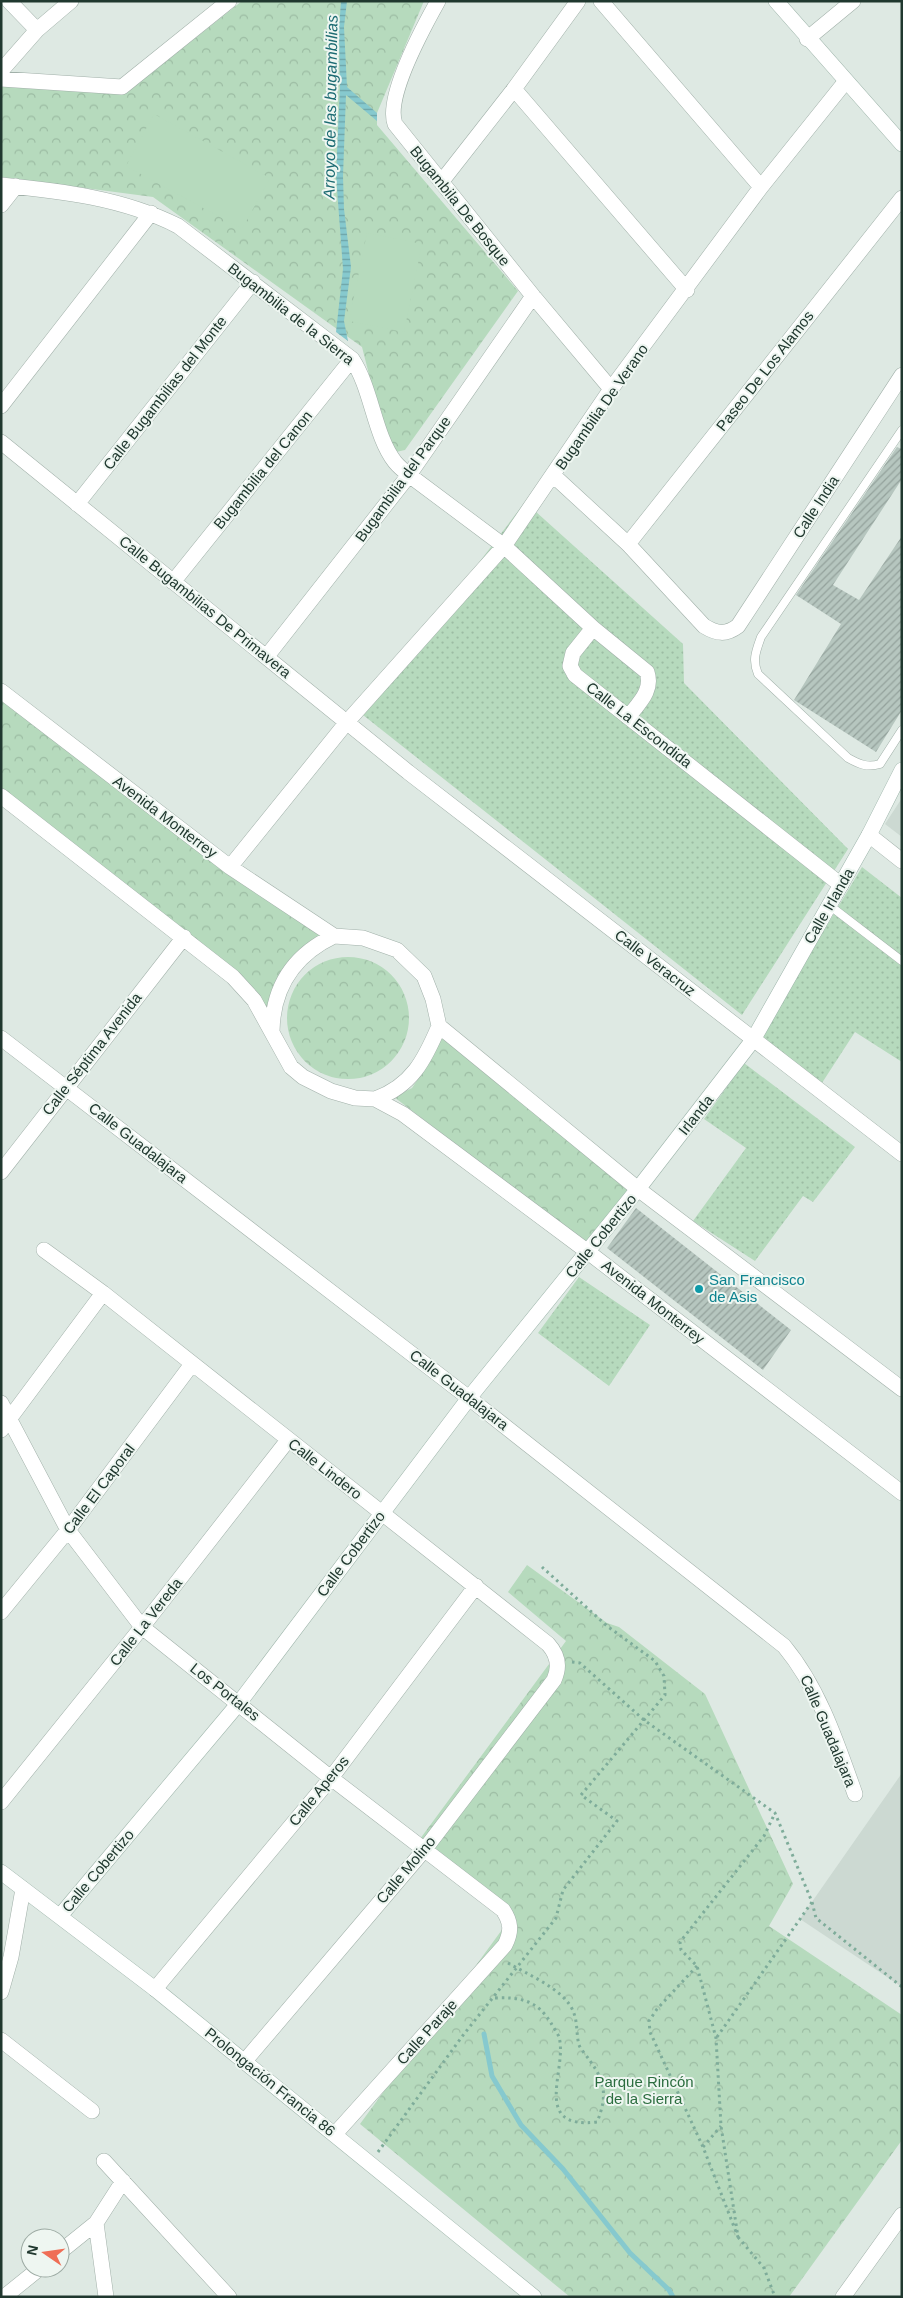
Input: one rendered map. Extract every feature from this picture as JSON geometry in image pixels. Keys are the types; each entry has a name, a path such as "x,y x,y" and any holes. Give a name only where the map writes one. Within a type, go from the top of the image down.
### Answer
{"street":[{"path":"9,1 37,30"},
{"path":"1,71 37,30 71,1"},
{"path":"1,79 122,87 229,1"},
{"name":"Bugambila De Bosque","path":"438,1 418,38 396,97 392,115 395,124 532,296 611,389"},
{"path":"442,181 514,89 578,1"},
{"path":"601,1 761,187"},
{"path":"776,1 807,39 902,144"},
{"path":"807,39 853,1"},
{"name":"Bugambilia De Verano","path":"347,722 504,546 554,476 611,389 761,187 846,81"},
{"path":"514,89 686,290"},
{"path":"1,205 9,186"},
{"name":"Bugambilia de la Sierra","path":"9,186 96,198 151,213 178,226 352,359 361,372 389,452 395,463 504,546"},
{"name":"Paseo De Los Alamos","path":"628,544 902,198"},
{"path":"1,406 151,213"},
{"name":"Calle Bugambilias del Monte","path":"77,504 253,282"},
{"name":"Bugambilia del Parque","path":"267,656 409,475 532,296"},
{"name":"Bugambilia del Canon","path":"173,582 352,359"},
{"name":"Calle India","path":"628,544 701,623 712,631 724,633 738,626 902,375"},
{"name":"Calle Bugambilias De Primavera","path":"1,442 408,772"},
{"path":"554,476 628,544"},
{"path":"504,546 593,628 647,672 650,680 648,691 629,716"},
{"name":"Calle La Escondida","path":"593,628 573,653 570,666 576,675 841,885"},
{"name":"Avenida Monterrey","path":"1,692 230,867 334,936 363,938 397,950 424,976 433,998 439,1026"},
{"path":"230,867 347,722"},
{"name":"Calle Irlanda","path":"753,1040 869,835 902,770"},
{"name":"Calle Veracruz","path":"408,772 902,1154"},
{"name":"Avenida Monterrey","path":"1,796 233,977 254,1000 291,1067 313,1084 355,1098 376,1099 425,1129 902,1493"},
{"path":"869,835 902,861"},
{"path":"272,1032 272,1012 281,987 293,968 306,952 334,936"},
{"name":"Calle Séptima Avenida","path":"1,1172 184,937"},
{"path":"376,1099 392,1093 406,1082 429,1050 439,1026 638,1189 900,1383"},
{"name":"Calle Guadalajara","path":"1,1038 469,1398 784,1646 797,1662 810,1684 843,1760 855,1794"},
{"name":"Irlanda","path":"638,1189 753,1040"},
{"name":"Calle Cobertizo","path":"60,1916 239,1703 469,1398 638,1189"},
{"name":"Calle Lindero","path":"44,1250 103,1293 548,1644 556,1653 558,1666"},
{"path":"6,1424 103,1293"},
{"name":"Calle El Caporal","path":"1,1612 68,1530 192,1364"},
{"name":"Los Portales","path":"1,1403 6,1424 68,1530 142,1627 331,1778 502,1910 508,1917 510,1926"},
{"name":"Calle La Vereda","path":"1,1802 142,1627 288,1440"},
{"name":"Calle Aperos","path":"154,1990 331,1778 476,1586"},
{"name":"Calle Molino","path":"244,2062 425,1849 554,1680 558,1666"},
{"name":"Prolongación Francia 86","path":"1,1872 60,1916 335,2134 534,2297"},
{"path":"1,1992 11,1957 23,1889"},
{"name":"Calle Paraje","path":"335,2134 505,1945 509,1936 510,1926"},
{"path":"1,2040 92,2111"},
{"path":"104,2161 229,2297"},
{"path":"70,2244 96,2223 123,2181"},
{"path":"843,2297 902,2215"},
{"path":"96,2223 106,2297"},
{"path":"4,2297 28,2278"}],"lane":[{"path":"902,430 761,637 755,654 754,665 758,674 848,758 857,762 870,767 880,764 902,730"},
{"path":"829,905 902,961"}],"path":[{"path":"370,2162 459,2042 556,1918 562,1890 617,1821 581,1795 665,1695 664,1676 655,1661 607,1626 542,1567"},
{"path":"558,1666 580,1663 644,1720 775,1813 812,1902 816,1918 902,1987"},
{"path":"738,2238 721,2126 716,2038 697,1966 680,1950 680,1942 764,1836 775,1813"},
{"path":"716,2038 812,1902"},
{"path":"495,1956 546,1983 572,2008 578,2024 579,2046 601,2076 604,2097 603,2109 597,2122 581,2124 568,2118 559,2110 556,2094 559,2037 546,2015 530,2001 495,1998"},
{"path":"697,1966 657,2009 649,2021 650,2032 703,2147 738,2238 764,2268 775,2297"},
{"path":"703,2147 721,2126"}],"shaded area":[{"path":"902,798 902,837 885,824"},
{"path":"902,1773 902,1987 800,1919"}],"green space":[{"path":"242,1 424,1 377,113 377,125 518,291 405,450 396,452 386,441 362,347 153,197 1,177 1,85 125,94"},
{"path":"154,114 270,178 242,229 126,166"},
{"path":"367,233 422,244 404,332 349,321"},
{"path":"525,502 683,644 684,683 848,849 742,1015 363,715"},
{"path":"1,688 334,936 314,947 273,1012 1,799"},
{"path":"862,867 902,898 902,1062 855,1032 820,1086 757,1042"},
{"path":"348,957 360,958 371,962 391,975 404,995 408,1006 408,1030 404,1041 391,1061 371,1074 360,1078 348,1079 336,1078 325,1074 305,1061 292,1041 288,1030 287,1018 288,1006 292,995 305,975 325,962 336,958"},
{"path":"440,1034 630,1190 586,1244 394,1097 412,1088 433,1056"},
{"path":"744,1063 855,1147 813,1202 803,1196 755,1261 693,1221 746,1148 704,1119"},
{"path":"579,1277 650,1325 609,1386 538,1333"},
{"name":"Parque Rincón de la Sierra","path":"527,1565 607,1623 619,1627 705,1694 793,1884 769,1926 902,2015 902,2140 789,2297 570,2297 360,2124 512,1916 417,1843 566,1641 508,1592"}],"water":[{"path":"341,1 347,1 344,27 347,87 377,113 377,121 346,95 343,176 344,209 351,267 344,321 348,341 336,332 343,269 336,175"}],"building":[{"path":"897,447 902,449 902,479 833,585 859,600 902,536 902,710 876,752 794,700 841,624 796,595"},
{"name":"San Francisco de Asis","path":"636,1208 791,1330 763,1370 607,1248"}],"waterway":[{"path":"484,2034 492,2076 521,2125 563,2169 630,2253 669,2290 673,2297"}],"place":[{"name":"San Francisco de Asis","path":"699,1289"}],"water label":[{"name":"Arroyo de las bugambilias","path":"330,107"}]}
